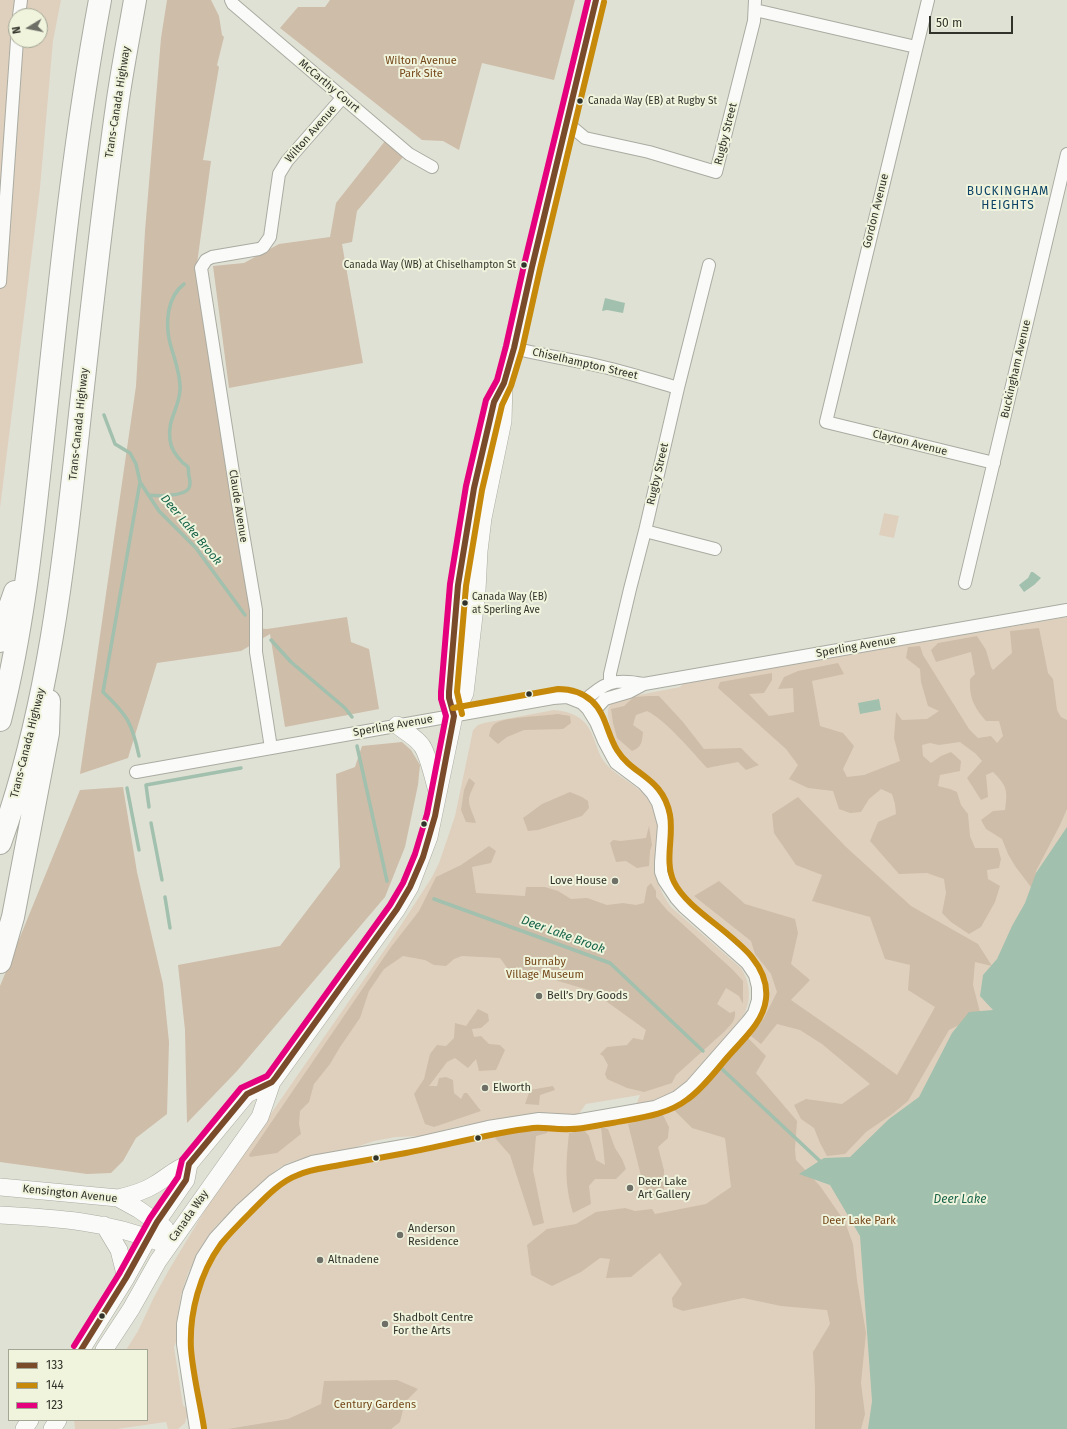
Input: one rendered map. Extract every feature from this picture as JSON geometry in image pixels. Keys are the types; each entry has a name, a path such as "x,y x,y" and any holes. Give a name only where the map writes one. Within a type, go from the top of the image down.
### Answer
{"highway":[{"path":"0,720 19,633 32,542 72,178 82,102 100,0"},
{"name":"Trans-Canada Highway","path":"0,843 26,761 51,648 64,562 103,205 117,103 135,0"},
{"path":"0,641 4,623 32,542"},
{"path":"0,962 12,917 48,733 51,648"}],"main road":[{"name":"Canada Way","path":"105,1349 131,1309 158,1261 260,1116 272,1082 375,941 410,887 429,837 454,716 449,698 449,692 458,585 474,488 494,402 504,383 514,348 566,122 596,0"},
{"path":"397,725 422,745 438,796"},
{"name":"Canada Way","path":"82,1349 126,1278 157,1222 186,1180 190,1164 247,1094 272,1082"},
{"path":"118,1198 143,1191 166,1178 178,1168 190,1164"},
{"name":"Kensington Avenue","path":"0,1188 118,1198 157,1222 172,1241"},
{"path":"0,1215 61,1218 104,1225 148,1238 172,1241"},
{"path":"104,1225 119,1250 126,1278"}],"street":[{"name":"McCarthy Court","path":"231,0 239,9 409,154 432,167"},
{"name":"Gordon Avenue","path":"826,422 928,0"},
{"name":"Rugby Street","path":"566,122 585,138 611,143 716,172 752,29 755,5 916,47"},
{"path":"0,282 15,48"},
{"name":"Wilton Avenue","path":"202,265 206,260 212,257 263,247 270,237 279,174 287,160 343,97"},
{"name":"Buckingham Avenue","path":"965,583 1067,154"},
{"name":"Claude Avenue","path":"202,265 202,279 236,498 256,610 256,652 271,748"},
{"name":"Rugby Street","path":"610,683 610,674 708,265"},
{"name":"Chiselhampton Street","path":"514,348 598,365 678,388"},
{"name":"Clayton Avenue","path":"826,422 994,463"},
{"path":"645,531 715,549"},
{"name":"Sperling Avenue","path":"592,713 605,699 629,692 644,684 1067,610"},
{"name":"Sperling Avenue","path":"136,772 559,697 566,697 582,703 598,689 610,683 628,681 644,684"},
{"path":"196,1429 183,1350 184,1324 189,1293 202,1258 215,1238 273,1180 288,1171 312,1162 414,1144 488,1127 539,1119 575,1121 656,1107 677,1097 691,1086 754,1013 757,1006 758,994 757,981 752,969 684,907 669,890 662,872 661,862 664,824 658,803 644,784 625,770 612,756 592,713 582,703"}],"green space":[{"path":"0,0 61,0 53,41 40,188 0,508"},
{"path":"167,0 211,0 219,16 222,35 224,37 217,65 219,67 203,160 211,161 196,271 254,628 267,629 347,617 351,642 369,649 379,709 285,727 270,634 241,651 157,663 128,758 80,774 136,386 145,231 161,38"},
{"name":"Wilton Avenue Park Site","path":"330,0 575,0 554,80 482,63 459,150 443,141 422,140 280,28 298,7 325,7"},
{"path":"385,141 403,157 357,211 352,242 342,244 363,363 229,388 213,266 244,263 279,244 330,237 336,203"},
{"path":"884,513 899,516 894,538 879,535"},
{"name":"Deer Lake Park","path":"1067,617 1067,1429 203,1429 194,1382 190,1350 189,1334 192,1303 209,1264 226,1239 259,1202 272,1190 294,1175 303,1171 419,1150 461,1139 532,1126 548,1125 572,1127 644,1116 665,1110 684,1100 698,1089 760,1017 765,1004 767,991 759,965 684,899 671,878 668,856 671,827 667,807 660,792 654,785 626,762 618,752 613,740 608,717 609,708 614,701 680,687 684,683"},
{"path":"1039,628 1048,673 1053,679 1057,710 1061,717 1067,720 1067,809 1036,871 1034,891 1015,866 1002,839 986,829 981,820 993,811 1005,810 1006,793 1004,785 1001,781 993,772 986,775 988,797 981,800 967,778 982,761 976,754 960,742 939,745 930,743 922,745 923,756 931,763 941,756 951,752 961,761 960,771 940,775 938,786 957,792 961,805 968,814 970,836 975,848 998,848 1001,859 999,868 987,870 988,879 1000,886 995,902 981,927 969,934 951,922 942,913 946,893 944,879 927,873 899,874 870,841 878,822 896,814 892,794 881,789 869,799 861,812 850,813 839,809 833,791 808,788 789,779 798,765 786,749 718,688 720,682 772,673 772,680 764,693 749,694 769,716 794,712 793,688 778,689 784,677 798,671 838,663 844,674 812,681 820,726 843,733 854,746 843,769 847,777 864,775 900,761 894,738 896,712 902,720 927,719 939,711 928,706 921,682 920,669 906,658 908,647 920,646 923,655 969,729 978,738 991,736 997,743 1003,736 999,721 986,721 975,707 971,697 970,679 975,674 971,652 936,662 931,650 938,643 977,636 986,650 993,670 1012,653 1010,631"},
{"path":"659,696 683,722 704,749 741,748 759,765 746,770 738,762 707,768 662,721 647,711 636,715 633,725 643,732 643,736 640,746 632,751 617,738 611,709 624,706 634,697"},
{"name":"Burnaby Village Museum","path":"554,710 576,716 586,724 603,760 617,774 639,790 651,804 657,825 655,851 656,877 671,907 741,968 747,980 749,993 749,999 742,1018 684,1085 667,1095 649,1102 636,1105 640,1095 586,1104 578,1115 536,1113 460,1126 423,1136 396,1137 374,1141 350,1149 308,1157 288,1163 279,1168 263,1181 215,1227 200,1249 188,1273 181,1295 178,1315 177,1340 174,1347 183,1405 187,1409 188,1413 185,1423 178,1429 168,1429 166,1422 117,1429 75,1429 74,1421 148,1421 148,1349 127,1349 138,1331 170,1268 213,1197 390,942 432,877 439,863 455,816 473,730 478,725"},
{"path":"558,714 570,716 571,723 563,729 524,730 507,737 498,744 489,736 490,730 493,726 501,721"},
{"path":"402,742 411,750 420,765 418,785 405,847 385,897 237,1071 187,1123 185,1030 178,965 280,946 340,867 336,774 355,767 362,746"},
{"path":"469,778 475,783 470,794 469,801 476,823 466,822 461,810 464,790"},
{"path":"123,787 137,872 163,984 169,1042 167,1114 136,1138 123,1161 111,1173 87,1174 0,1162 0,986 80,790"},
{"path":"570,792 588,801 589,808 582,816 538,830 528,831 523,818 542,804"},
{"path":"798,797 846,847 911,906 978,944 992,966 975,962 973,985 983,1024 969,1020 949,1030 908,1101 866,1132 845,1154 827,1156 814,1128 801,1119 794,1105 806,1099 842,1104 870,1084 822,1044 800,1030 777,1024 761,1044 751,1036 764,1018 777,992 771,974 755,954 751,941 694,896 719,881 745,904 795,919 798,933 791,964 810,980 791,1000 897,1075 935,1007 908,990 910,965 885,959 870,917 812,901 822,875 796,865 774,833 772,814"},
{"path":"649,826 652,845 649,866 637,868 626,861 616,862 610,843 613,840 621,841 646,838"},
{"path":"489,846 496,851 491,863 472,867 476,893 525,896 526,887 545,887 558,891 571,899 587,898 607,905 623,903 636,905 644,903 647,887 651,883 656,891 656,897 667,910 733,970 743,981 743,1004 739,996 726,988 717,1004 730,1013 735,1011 733,1022 676,1075 672,1083 644,1092 627,1088 607,1079 605,1074 608,1065 603,1056 600,1054 607,1047 627,1045 633,1038 643,1040 646,1030 592,991 558,981 547,975 508,969 500,958 462,956 454,959 446,966 434,965 425,960 403,956 384,969 369,991 360,1018 330,1064 314,1084 309,1102 300,1111 299,1124 301,1134 277,1153 250,1157 249,1155 391,947 419,911 436,877 461,865"},
{"path":"478,1009 488,1014 489,1021 481,1028 472,1029 474,1037 481,1036 489,1044 500,1045 505,1050 496,1070 479,1071 476,1059 468,1068 455,1058 447,1062 429,1086 437,1086 439,1078 446,1077 453,1080 454,1093 461,1099 464,1093 467,1093 481,1111 434,1127 425,1124 414,1094 424,1079 430,1054 437,1045 446,1046 454,1038 455,1023 466,1026"},
{"path":"748,1038 766,1056 756,1073 797,1121 795,1150 796,1160 820,1186 845,1222 853,1244 857,1280 866,1333 861,1383 865,1414 861,1429 815,1429 813,1352 830,1324 827,1310 781,1306 743,1298 683,1311 673,1307 672,1298 682,1284 660,1253 631,1277 606,1278 610,1259 600,1258 581,1272 552,1286 531,1275 527,1245 547,1229 576,1224 596,1212 625,1208 635,1211 652,1209 655,1214 706,1204 731,1187 725,1138 692,1128 674,1110 694,1096"},
{"path":"553,1086 555,1090 540,1095 539,1105 525,1104 530,1090"},
{"path":"663,1115 669,1127 668,1138 658,1147 664,1170 664,1194 650,1197 642,1180 628,1124"},
{"path":"539,1125 550,1125 547,1133 536,1136 533,1170 544,1223 533,1226 510,1155 495,1138 504,1132"},
{"path":"601,1127 608,1129 615,1148 626,1169 616,1179 595,1179 589,1186 591,1204 573,1213 568,1192 566,1173 569,1133 584,1130 589,1136 596,1160 605,1165"},
{"name":"Century Gardens","path":"397,1380 418,1389 405,1402 400,1422 391,1429 228,1429 288,1419 321,1404 324,1381"}],"water":[{"path":"605,298 625,303 623,313 607,310 602,311"},
{"path":"1031,572 1041,578 1024,592 1019,585 1028,578"},
{"path":"879,699 881,710 860,714 858,703"},
{"name":"Deer Lake","path":"1067,827 1067,1429 868,1429 872,1401 860,1236 830,1185 799,1174 824,1158 850,1157 889,1119 919,1097 952,1033 969,1012 993,1010 980,996 983,975 997,959 1012,926 1025,903 1036,873"}],"waterway":[{"path":"148,495 164,496 182,493 186,491 190,485 188,467 173,450 170,433 170,426 178,403 180,384 168,335 168,319 174,296 178,289 184,284"},
{"name":"Deer Lake Brook","path":"104,415 115,444 130,453 136,464 140,482 159,511 196,548 245,615"},
{"path":"139,756 134,735 128,721 118,707 103,692 140,482"},
{"name":"Deer Lake Brook","path":"271,640 291,662 345,708 352,717"},
{"name":"Deer Lake Brook","path":"357,746 387,881"},
{"path":"149,807 146,785 241,768"},
{"path":"127,788 139,850"},
{"path":"151,823 162,880"},
{"path":"165,897 170,928"},
{"name":"Deer Lake Brook","path":"434,899 610,963 703,1051"},
{"name":"Deer Lake Brook","path":"722,1069 822,1163"}],"transit line":[{"name":"123","path":"74,1346 119,1274 150,1218 178,1177 182,1160 241,1088 267,1076 390,905 403,883 415,854 427,814 446,716 441,699 441,692 450,584 466,486 486,400 497,380 506,346 588,0"},
{"name":"133","path":"82,1349 126,1278 157,1222 186,1180 189,1164 247,1094 272,1082 276,1077 397,909 410,887 423,857 435,816 454,716 449,698 449,692 458,585 474,488 494,402 504,383 514,348 596,0"},
{"name":"144","path":"462,714 457,692 466,586 482,490 502,405 511,386 522,350 604,2"},
{"name":"144","path":"204,1428 191,1349 192,1321 197,1294 207,1268 221,1244 235,1228 278,1186 291,1178 313,1170 422,1150 501,1133 533,1128 580,1128 642,1118 661,1113 679,1105 693,1095 703,1085 750,1032 761,1016 764,1008 766,999 765,980 757,964 745,949 698,910 684,896 674,882 671,874 669,857 671,823 666,802 661,792 647,778 631,766 617,750 597,706 592,701 584,695 576,692 558,689 453,708"}],"place":[{"name":"Canada Way (EB) at Rugby St","path":"580,101"},
{"name":"Canada Way (WB) at Chiselhampton St","path":"524,265"},
{"name":"Canada Way (EB) at Sperling Ave","path":"465,603"},
{"name":"Love House","path":"615,881"},
{"name":"Bell’s Dry Goods","path":"539,996"},
{"name":"Elworth","path":"485,1088"},
{"name":"Deer Lake Art Gallery","path":"630,1188"},
{"name":"Anderson Residence","path":"400,1235"},
{"name":"Altnadene","path":"320,1260"},
{"name":"Shadbolt Centre For the Arts","path":"385,1324"}],"district":[{"name":"BUCKINGHAM HEIGHTS","path":"1008,199"}]}
